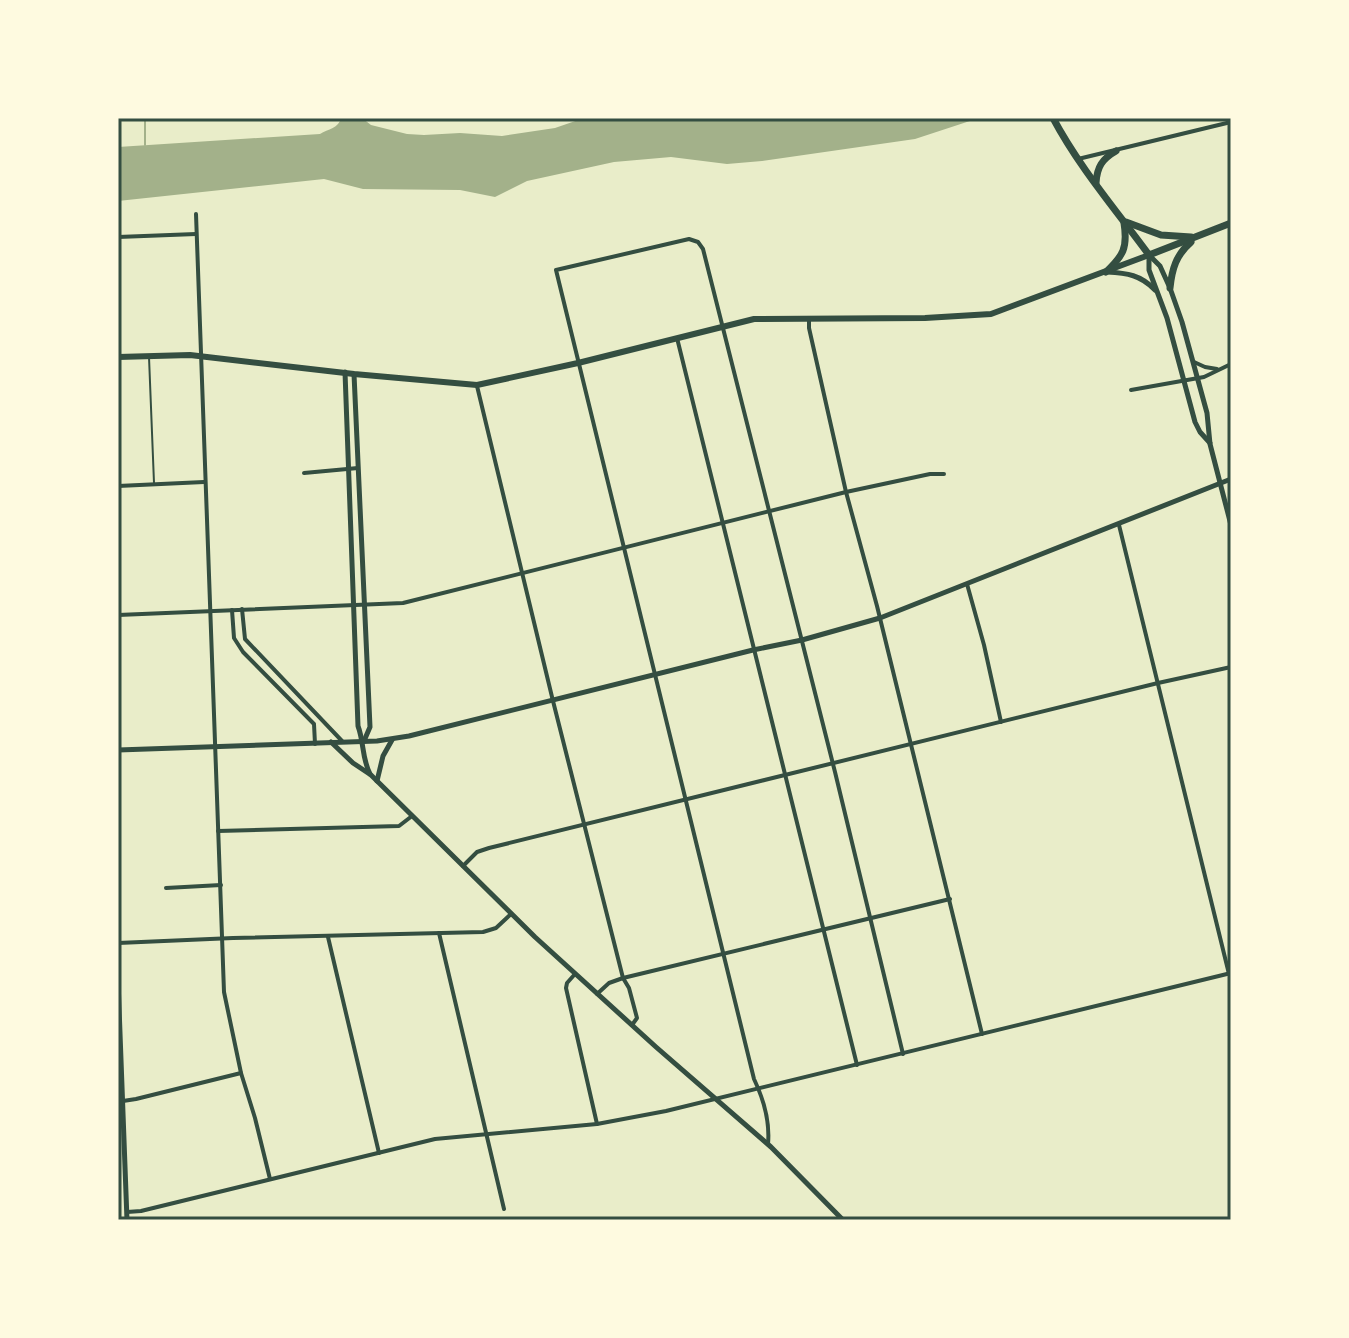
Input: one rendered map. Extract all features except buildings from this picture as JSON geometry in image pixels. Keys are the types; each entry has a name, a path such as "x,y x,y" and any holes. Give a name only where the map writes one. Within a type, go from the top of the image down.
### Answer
{"main road":[{"path":"1053,118 1065,142 1149,255"},
{"path":"1096,183 1099,166 1116,151"},
{"path":"1124,221 1161,235 1195,238"},
{"path":"1106,272 1123,251 1126,242 1124,221"},
{"path":"119,356 201,355 477,385 764,318 925,318 991,314 1231,223"},
{"path":"1170,288 1177,257 1195,238"}],"street":[{"path":"1077,159 1231,122"},
{"path":"196,214 224,992 241,1073 270,1179"},
{"path":"118,237 196,234"},
{"path":"768,1144 769,1129 723,954 556,270 689,239 698,242 703,249 903,1054"},
{"path":"1149,255 1160,266 1170,288 1194,362 1210,426 1210,444 1231,525"},
{"path":"1149,255 1149,270 1200,432 1210,444"},
{"path":"1106,272 1136,275 1159,294"},
{"path":"809,318 846,492 982,1034"},
{"path":"677,338 857,1065"},
{"path":"1194,362 1217,369"},
{"path":"1131,390 1198,379 1231,364"},
{"path":"345,372 358,726 364,758 371,775"},
{"path":"354,374 370,727 363,741"},
{"path":"477,385 584,825 623,978 637,1018 632,1025"},
{"path":"304,473 358,468"},
{"path":"118,615 403,603 846,492 930,474 944,474"},
{"path":"118,750 392,740 553,701 880,618 1231,479"},
{"path":"118,486 205,482"},
{"path":"127,1212 435,1139 597,1124 666,1111 1230,974 1119,525"},
{"path":"967,584 1001,722"},
{"path":"242,609 245,639 342,741"},
{"path":"232,610 234,638 243,652 314,724 315,744"},
{"path":"463,866 483,849 1231,667"},
{"path":"377,782 383,756 392,740"},
{"path":"331,742 371,775 575,974 768,1144 843,1220"},
{"path":"218,831 399,826 412,816"},
{"path":"166,888 221,885"},
{"path":"597,994 609,983 623,978 950,899"},
{"path":"118,943 488,931 511,914"},
{"path":"439,933 504,1209"},
{"path":"328,937 379,1153"},
{"path":"575,974 566,988 597,1124"},
{"path":"118,980 123,1101 121,1170 127,1220"},
{"path":"123,1101 241,1073"}],"lane":[{"path":"149,357 154,484"}],"shaded area":[{"path":"341,118 362,118 371,125 407,134 502,136 555,128 584,118 979,118 915,139 762,161 727,164 671,157 614,162 527,181 495,197 460,190 363,189 324,179 118,201 118,147 320,134 336,126"}],"waterway":[{"path":"145,118 145,145"}]}
